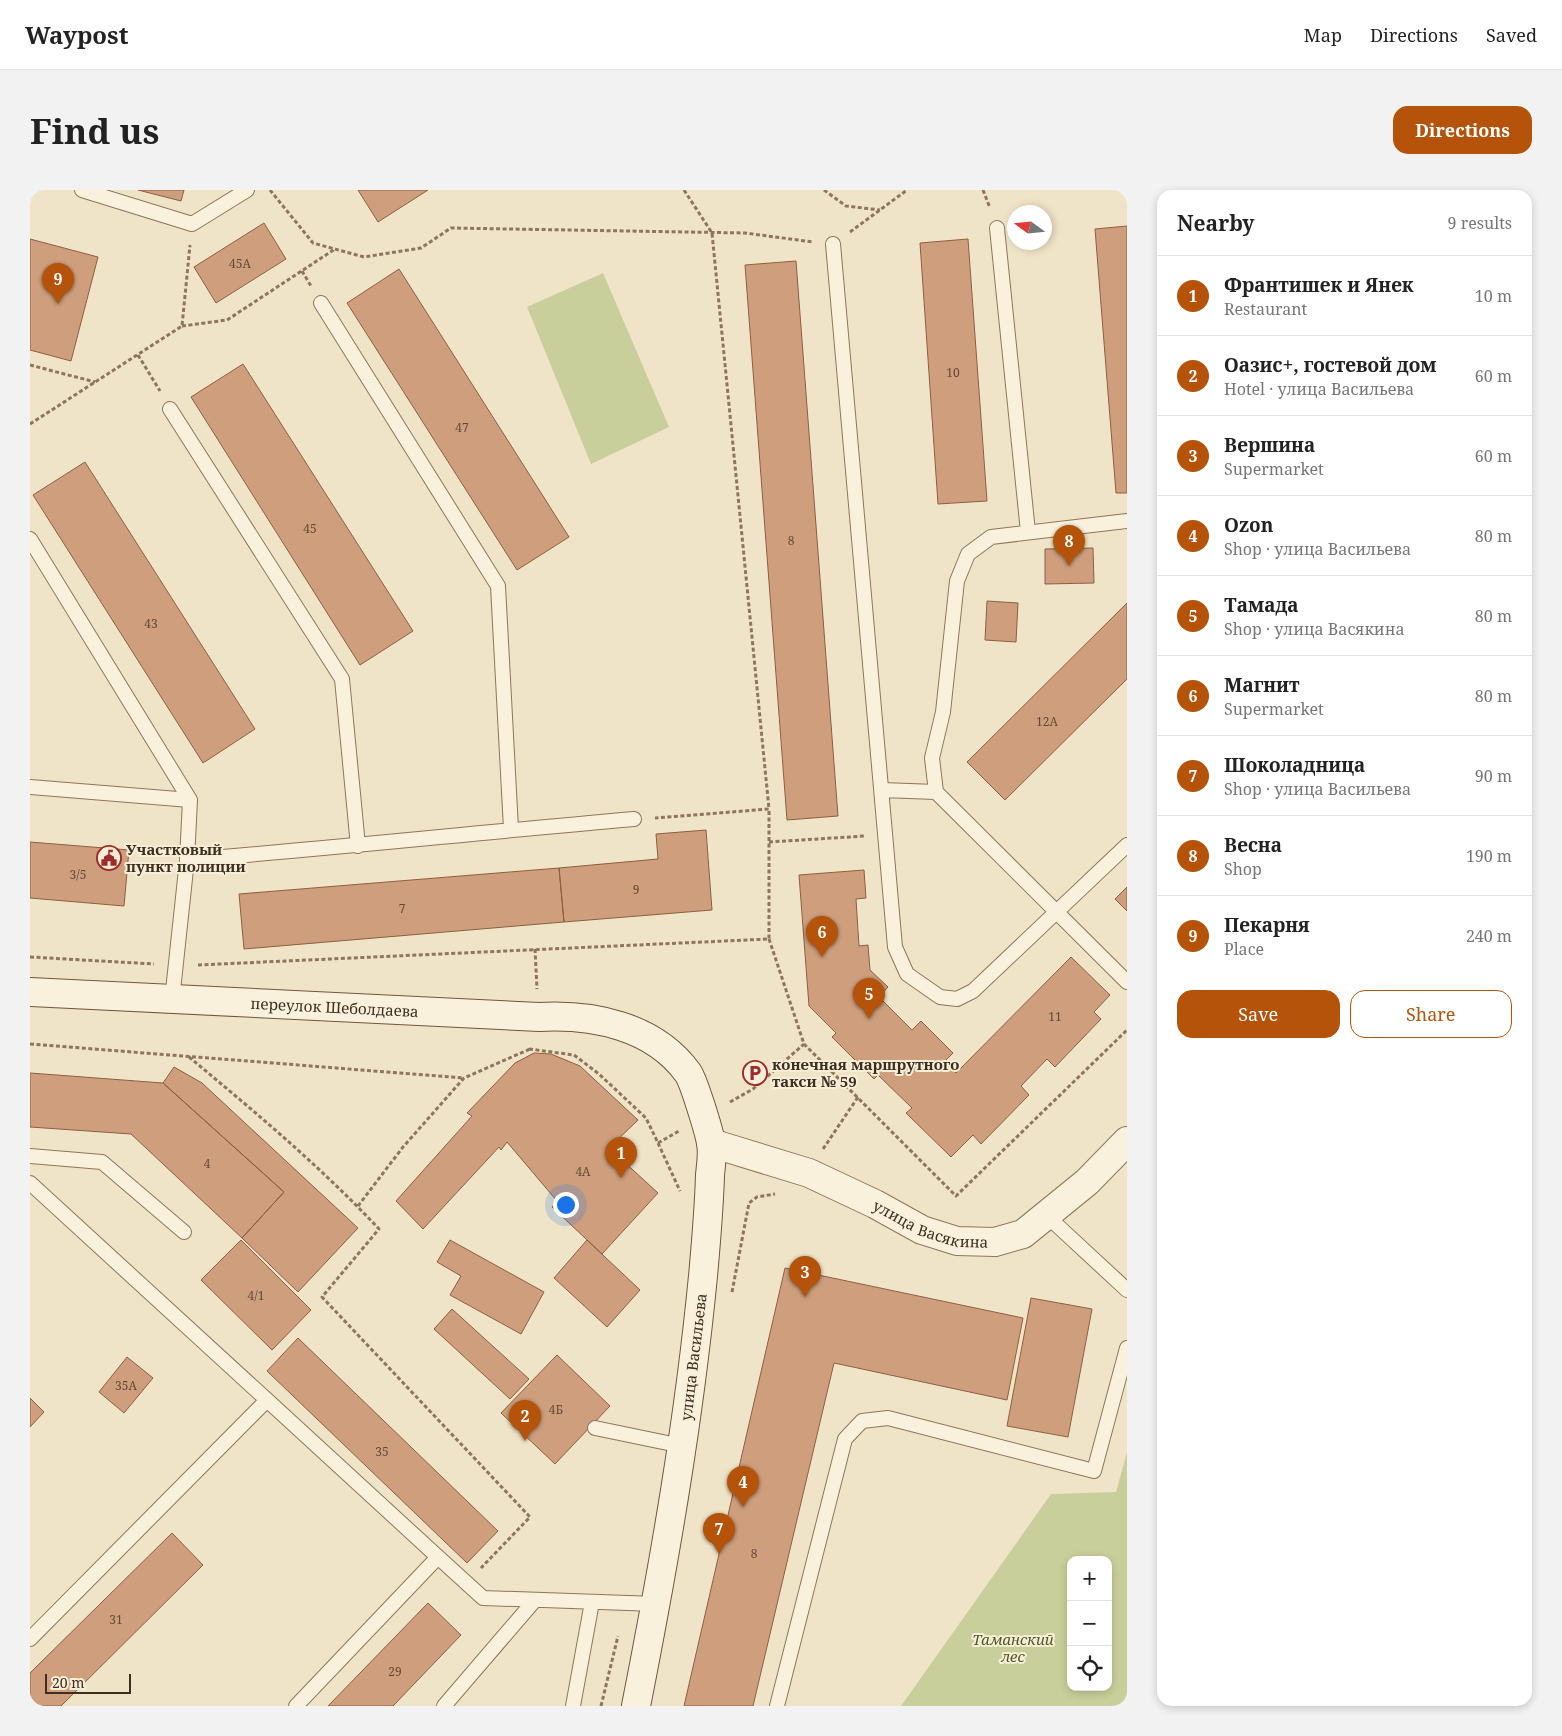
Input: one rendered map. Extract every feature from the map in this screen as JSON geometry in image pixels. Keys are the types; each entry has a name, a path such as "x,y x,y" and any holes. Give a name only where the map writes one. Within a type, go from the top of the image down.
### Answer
{"street":[{"name":"переулок Шеболдаева","path":"30,992 539,1017 562,1016 598,1021 638,1032"},
{"name":"улица Васильева","path":"636,1706 656,1604 694,1369 707,1238 711,1143 689,1075 665,1048 638,1032"},
{"name":"улица Васякина","path":"711,1143 808,1172 875,1204 922,1230 957,1241 995,1242 1023,1234 1087,1182 1127,1141"}],"lane":[{"path":"82,190 192,224 247,190"},
{"path":"997,228 1028,532"},
{"path":"833,244 895,947 907,974 940,997 957,999 973,991 1127,845"},
{"path":"321,303 498,586 510,829"},
{"path":"170,409 342,679 358,846"},
{"path":"1127,521 991,538 968,554 957,582 943,712 932,758 936,792 1057,910 1127,982"},
{"path":"30,539 190,800 187,860 172,1000"},
{"path":"30,787 190,800"},
{"path":"882,790 936,792"},
{"path":"187,860 358,846 510,829 634,819"},
{"path":"30,1156 102,1162 184,1232"},
{"path":"30,1183 483,1598 656,1604"},
{"path":"1046,1215 1127,1290"},
{"path":"777,1706 845,1439 862,1421 888,1418 1094,1471 1127,1348"},
{"path":"30,1639 268,1400"},
{"path":"595,1428 682,1446"},
{"path":"296,1706 438,1557"},
{"path":"444,1706 535,1600"},
{"path":"572,1706 592,1602"}],"path":[{"path":"270,190 313,243 364,257 421,248 451,228 744,233 833,244 907,190"},
{"path":"684,190 712,233 769,808 769,939 804,1044 956,1196 1127,1030"},
{"path":"824,190 846,206 880,210"},
{"path":"182,326 192,224"},
{"path":"30,424 182,326 227,320 334,249"},
{"path":"138,354 170,409"},
{"path":"30,365 95,382"},
{"path":"634,819 769,808"},
{"path":"768,842 886,835"},
{"path":"30,957 175,966 769,939"},
{"path":"358,1206 404,1147 464,1078 530,1049 539,1017 535,949"},
{"path":"30,1044 464,1078"},
{"path":"189,1057 248,1106 358,1206 379,1228 322,1297 530,1517 466,1583"},
{"path":"732,1295 749,1203 757,1197 766,1194 776,1194 789,1199 797,1194 808,1172 858,1097"}],"green space":[{"path":"603,273 669,427 591,464 527,307"},
{"name":"Таманский лес","path":"1127,1452 1127,1706 901,1706 1051,1494 1116,1492"}],"building":[{"path":"138,190 184,190 181,201"},
{"path":"358,190 428,190 378,222"},
{"path":"264,223 286,259 216,303 194,267"},
{"path":"1127,226 1127,493 1116,493 1095,229"},
{"path":"30,239 98,257 71,361 30,350"},
{"path":"968,239 987,501 938,504 920,243"},
{"path":"796,261 838,816 787,820 745,265"},
{"path":"399,269 569,537 517,570 347,303"},
{"path":"243,364 413,631 360,665 191,397"},
{"path":"85,462 255,729 203,763 33,495"},
{"path":"1093,548 1094,583 1045,584 1045,549"},
{"path":"987,601 1018,603 1016,642 985,640"},
{"path":"1127,603 1127,679 1005,800 967,762"},
{"path":"706,830 712,910 564,922 559,868 658,859 656,834"},
{"path":"30,842 129,850 124,906 30,898"},
{"path":"559,868 564,922 244,949 239,894"},
{"path":"864,870 866,898 856,899 859,946 868,945 870,970 888,987 879,997 912,1030 921,1021 953,1053 944,1062 956,1073 1071,957 1110,995 1094,1012 1101,1019 1055,1067 1047,1059 1021,1086 1029,1095 981,1144 973,1135 951,1157 906,1113 912,1108 878,1075 874,1079 832,1037 836,1033 809,1006 799,875"},
{"path":"1127,887 1127,911 1115,899"},
{"path":"534,1053 551,1054 580,1066 638,1120 609,1148 658,1193 602,1254 552,1207 557,1201 507,1142 501,1150 499,1147 423,1229 396,1201 472,1116 467,1113 515,1063"},
{"path":"174,1067 202,1083 358,1228 298,1292 242,1238 284,1192 163,1083"},
{"path":"30,1073 163,1083 284,1192 242,1238 131,1134 30,1127"},
{"path":"241,1240 311,1310 272,1350 201,1280"},
{"path":"450,1240 544,1292 521,1334 450,1295 461,1276 437,1262"},
{"path":"587,1240 640,1290 607,1327 554,1278"},
{"path":"785,1268 1023,1318 1007,1400 834,1363 753,1706 684,1706"},
{"path":"1031,1298 1092,1309 1068,1437 1007,1426"},
{"path":"452,1309 529,1379 510,1399 434,1329"},
{"path":"298,1338 498,1531 467,1563 267,1371"},
{"path":"557,1355 610,1406 555,1464 501,1413"},
{"path":"127,1357 153,1378 124,1413 99,1392"},
{"path":"30,1398 44,1412 30,1427"},
{"path":"172,1533 203,1565 61,1706 30,1706 30,1673"},
{"path":"428,1603 461,1635 393,1706 328,1706"}],"place":[{"name":"Пекарня","path":"58,304"},
{"name":"Весна","path":"1069,566"},
{"name":"Участковый пункт полиции","path":"109,858"},
{"name":"Магнит","path":"822,957"},
{"name":"Тамада","path":"869,1019"},
{"name":"конечная маршрутного такси № 59","path":"755,1073"},
{"name":"Франтишек и Янек","path":"621,1178"},
{"name":"Вершина","path":"805,1297"},
{"name":"Оазис+, гостевой дом","path":"525,1441"},
{"name":"Ozon","path":"743,1507"},
{"name":"Шоколадница","path":"719,1554"}]}
